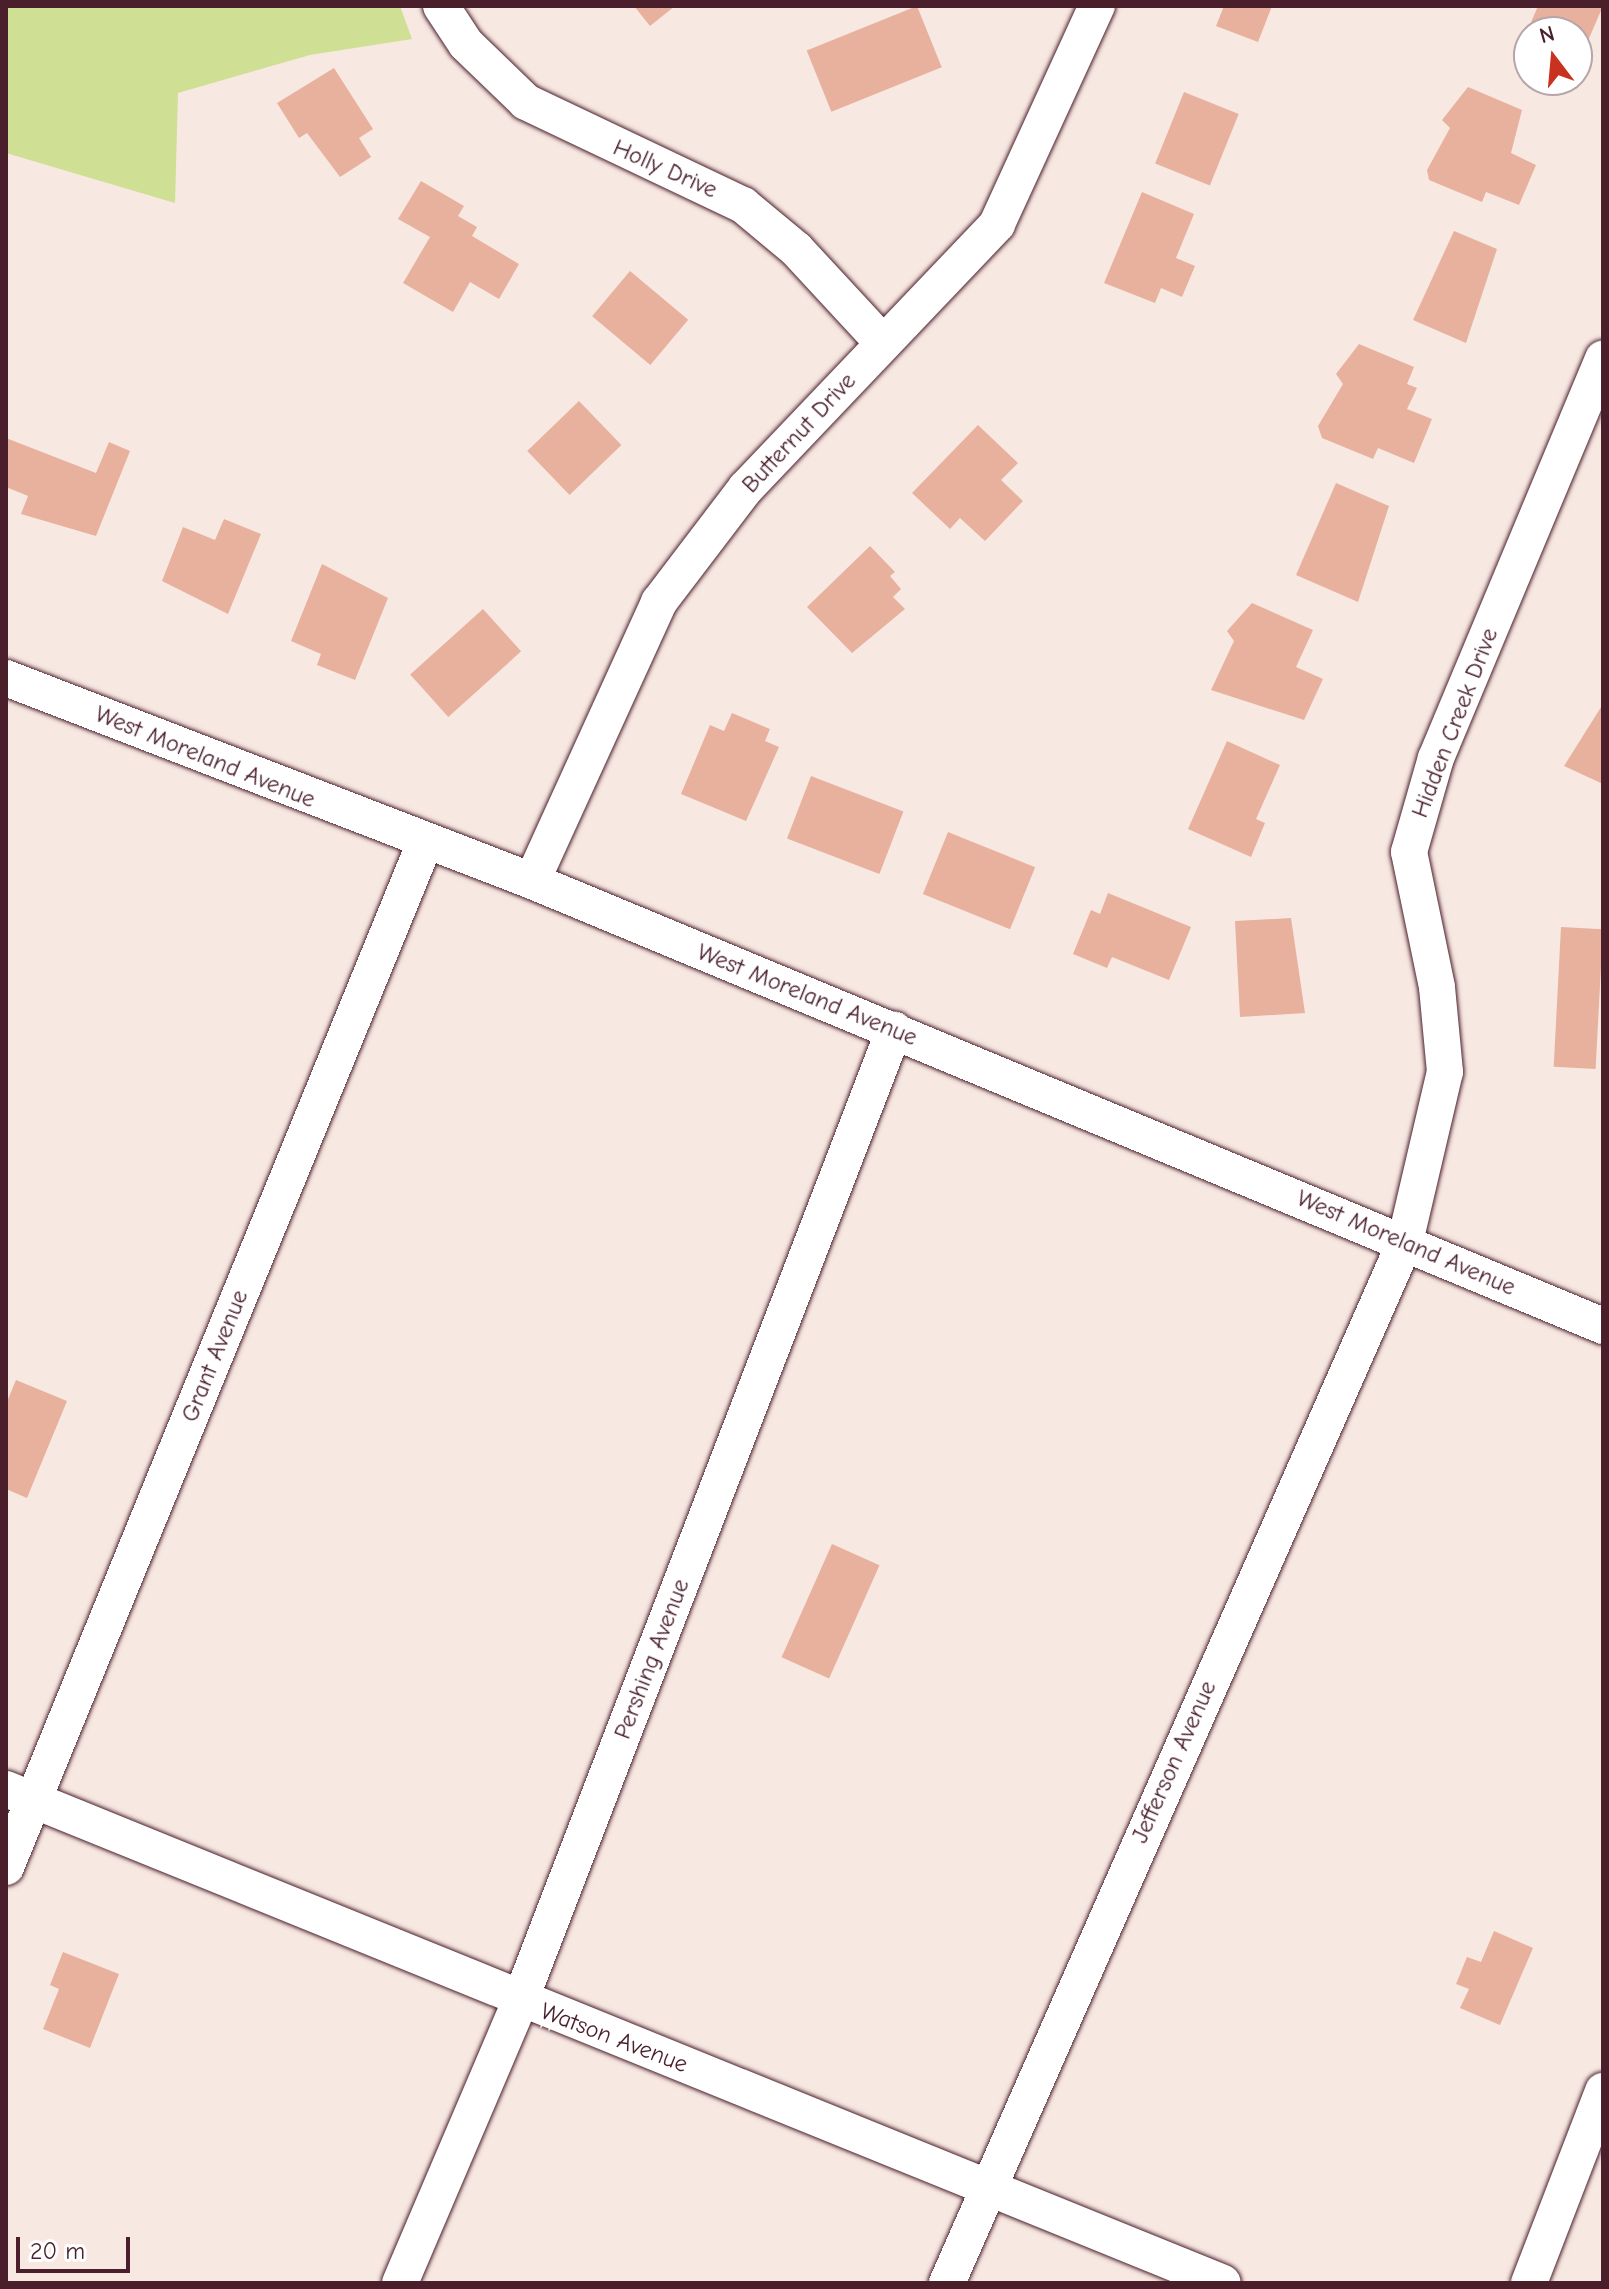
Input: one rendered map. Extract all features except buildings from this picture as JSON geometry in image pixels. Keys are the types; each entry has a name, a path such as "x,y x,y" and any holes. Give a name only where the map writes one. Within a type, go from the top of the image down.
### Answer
{"street":[{"name":"Holly Drive","path":"441,6 466,44 526,102 743,205 796,249 883,343"},
{"name":"Butternut Drive","path":"532,881 659,602 746,488 997,224 1097,6"},
{"name":"Hidden Creek Drive","path":"1405,1242 1445,1072 1437,987 1409,852 1436,758 1603,359"},
{"name":"West Moreland Avenue","path":"6,678 424,845 532,881 1405,1242 1600,1317"},
{"name":"Grant Avenue","path":"6,1867 20,1795 424,845"},
{"name":"Pershing Avenue","path":"400,2283 520,2001 894,1030"},
{"name":"Jefferson Avenue","path":"947,2283 986,2183 1405,1242"},
{"name":"Watson Avenue","path":"20,1795 520,2001 986,2183 1223,2283"},
{"path":"1529,2283 1603,2091"}],"green space":[{"path":"6,6 400,6 412,39 310,55 178,93 175,203 6,153"}]}
